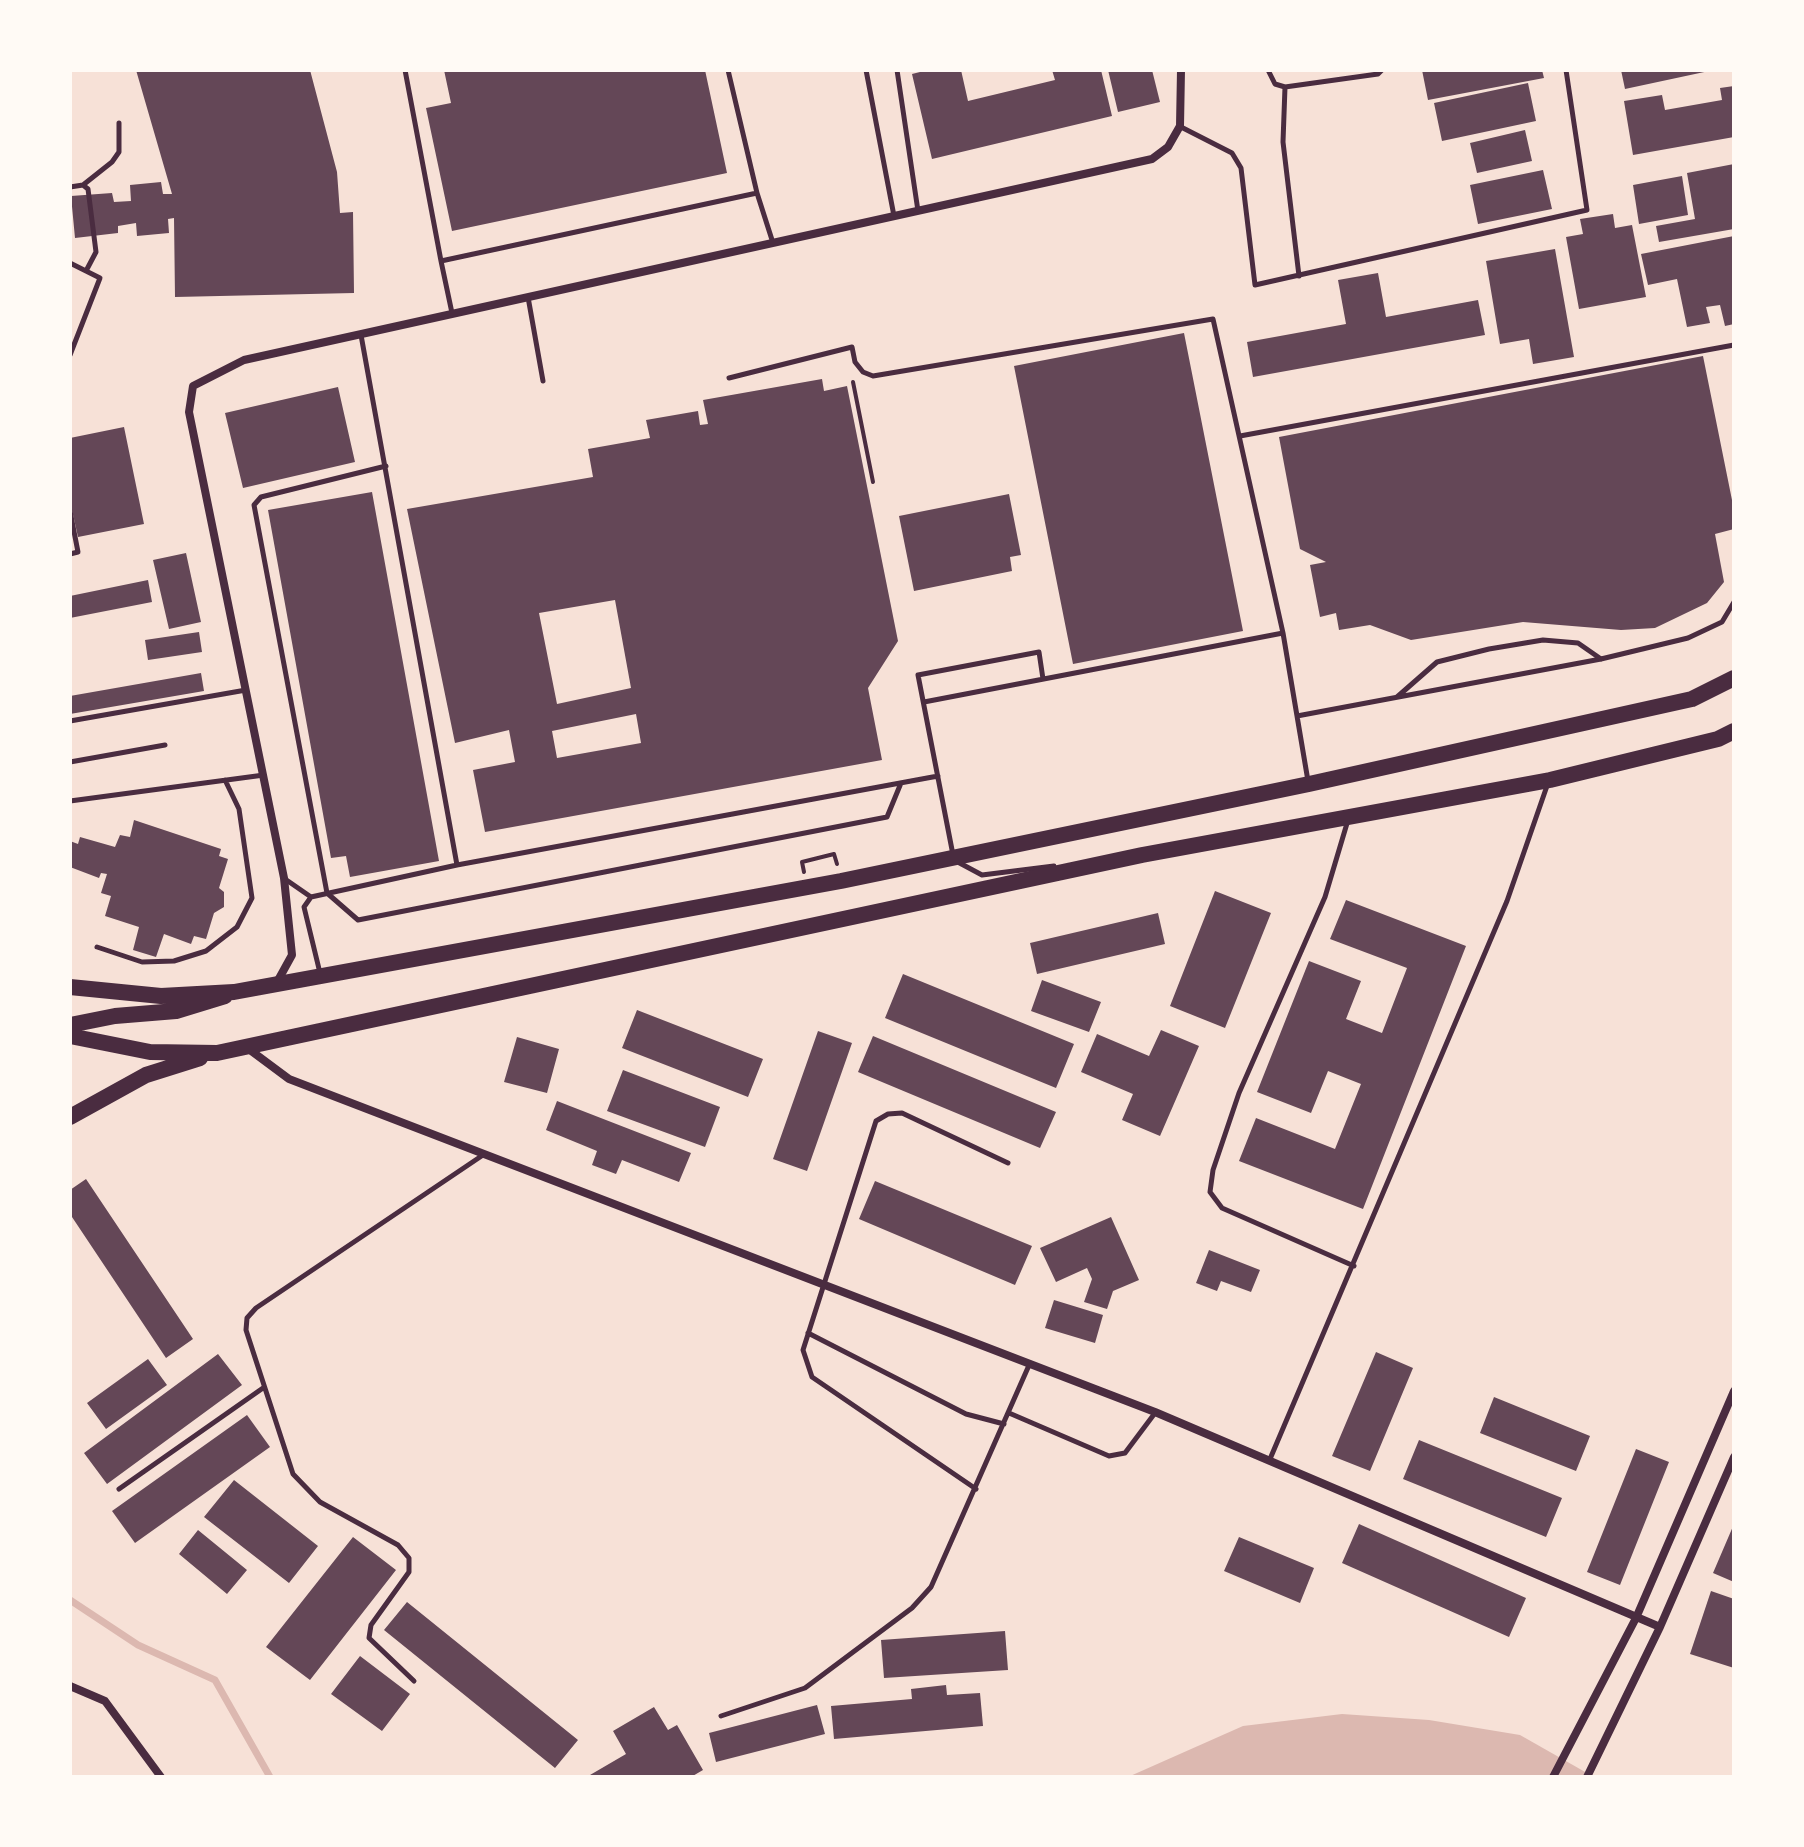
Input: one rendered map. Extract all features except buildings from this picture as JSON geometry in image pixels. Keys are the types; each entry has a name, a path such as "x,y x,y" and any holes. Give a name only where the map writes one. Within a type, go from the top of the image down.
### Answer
{"main road":[{"path":"70,987 161,996 234,992 954,860 1692,699 1734,678"},
{"path":"70,1117 146,1075 217,1053 1142,855 1550,780 1718,739 1734,731"},
{"path":"71,1033 115,1016 190,1008 234,992"},
{"path":"71,1033 150,1052 217,1053"}],"street":[{"path":"275,985 292,955 284,878 189,412 193,386 244,360 1152,159 1168,147 1180,126 1181,70"},
{"path":"246,1047 289,1079 1030,1362 1270,1459 1660,1627"},
{"path":"1553,1777 1582,1716 1636,1618 1734,1391"},
{"path":"1587,1777 1660,1627 1734,1457"},
{"path":"70,1686 105,1701 161,1777"}],"lane":[{"path":"405,70 452,314"},
{"path":"728,70 757,193 773,243"},
{"path":"866,70 894,217"},
{"path":"897,70 918,212"},
{"path":"1268,70 1275,84 1285,87 1378,74 1382,70"},
{"path":"1180,126 1232,153 1241,168 1255,285 1587,210 1566,70"},
{"path":"1285,87 1283,142 1299,276"},
{"path":"70,187 83,185 112,162 119,152 119,123"},
{"path":"83,185 88,189 96,252 86,271"},
{"path":"441,261 757,193"},
{"path":"70,263 100,278 70,355"},
{"path":"528,297 543,381"},
{"path":"729,378 852,347 855,362 863,372 873,376 1213,319 1283,633 1309,784"},
{"path":"360,334 457,865"},
{"path":"1240,436 1734,345"},
{"path":"386,466 261,497 254,505 327,893 358,920 887,817 901,783"},
{"path":"70,511 78,552 70,554"},
{"path":"1297,716 1601,659 1705,632 1722,622 1734,602"},
{"path":"924,702 1283,633"},
{"path":"1396,697 1437,662 1489,649 1543,640 1578,643 1601,659"},
{"path":"1043,679 1039,652 918,675 954,860 982,875 1142,855"},
{"path":"70,721 246,690"},
{"path":"70,762 165,745"},
{"path":"70,801 265,775"},
{"path":"321,976 304,907 311,897 457,865 938,776"},
{"path":"97,947 142,962 174,961 206,951 237,927 252,898 239,809 225,780"},
{"path":"1270,1459 1507,901 1550,780"},
{"path":"1348,819 1325,897 1239,1093 1213,1170 1210,1192 1222,1208 1354,1266"},
{"path":"284,878 311,897"},
{"path":"976,1489 812,1377 803,1350 827,1287 876,1121 888,1114 902,1113 1008,1163"},
{"path":"414,1681 369,1638 371,1625 409,1572 409,1558 398,1545 320,1502 293,1474 263,1388 246,1330 247,1318 256,1308 484,1155"},
{"path":"808,1333 966,1414 1004,1424"},
{"path":"721,1716 805,1688 912,1608 931,1587 1030,1362"},
{"path":"119,1489 263,1388"},
{"path":"1009,1413 1109,1456 1125,1453 1155,1412"}],"path":[{"path":"863,372 853,380 854,393 873,482"},
{"path":"802,862 834,854"}],"shaded area":[{"path":"1342,1714 1429,1720 1520,1735 1594,1777 1128,1777 1243,1726"}],"waterway":[{"path":"70,1600 138,1645 215,1680 270,1777"}]}
